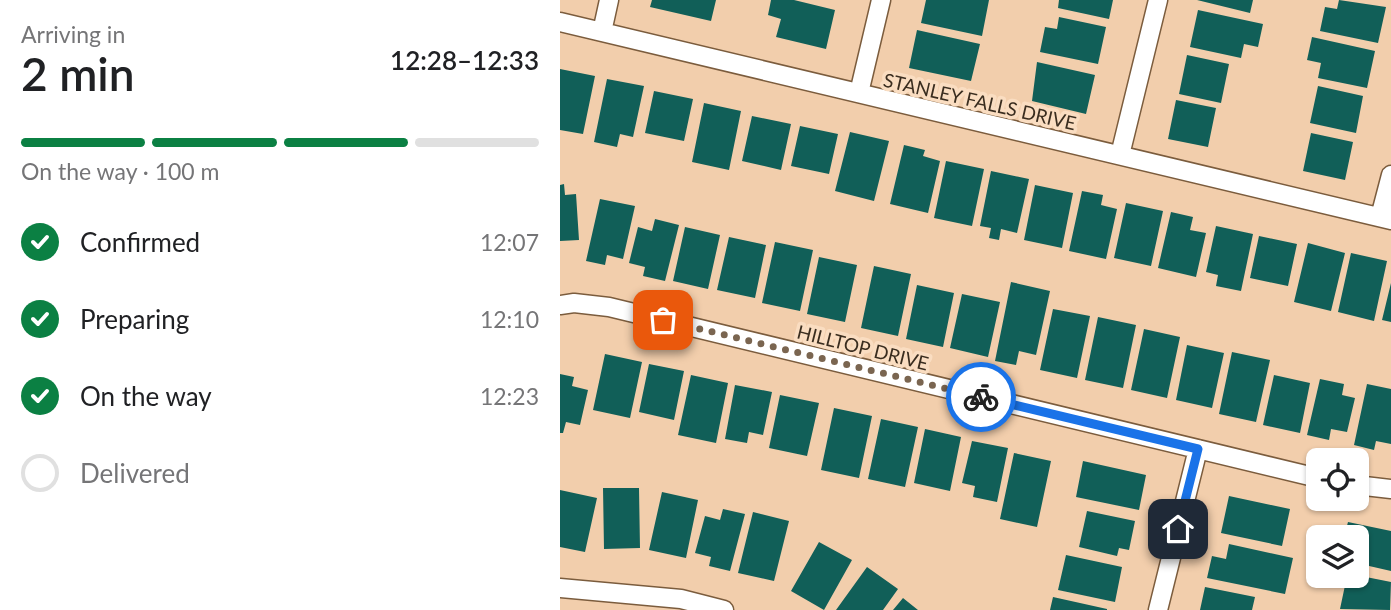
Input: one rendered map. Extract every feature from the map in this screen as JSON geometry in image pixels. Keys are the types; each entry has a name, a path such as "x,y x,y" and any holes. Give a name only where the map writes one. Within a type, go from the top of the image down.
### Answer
{"street":[{"path":"602,32 609,0"},
{"path":"859,93 881,0"},
{"path":"1120,155 1158,0"},
{"name":"STANLEY FALLS DRIVE","path":"560,22 1386,218"},
{"path":"1386,218 1391,174"},
{"name":"HILLTOP DRIVE","path":"560,305 574,303 609,307 1306,475"},
{"path":"1158,610 1198,449"},
{"path":"1369,486 1391,489"},
{"path":"560,588 681,598 724,610"}],"building":[{"path":"652,0 716,0 711,21 650,7"},
{"path":"771,0 794,0 835,10 826,49 776,37 781,19 768,15"},
{"path":"926,0 989,0 982,36 921,23"},
{"path":"1059,0 1113,0 1109,19 1058,8"},
{"path":"1197,0 1253,0 1250,13"},
{"path":"1339,0 1386,7 1378,43 1320,31 1325,7 1337,9"},
{"path":"1198,10 1263,24 1258,47 1244,44 1241,58 1190,47"},
{"path":"1059,17 1106,27 1098,64 1040,52 1045,27 1057,29"},
{"path":"917,30 980,44 971,81 909,68"},
{"path":"1312,37 1375,51 1367,88 1318,78 1321,63 1307,60"},
{"path":"1187,55 1229,64 1221,103 1179,94"},
{"path":"1037,62 1095,75 1086,114 1032,101"},
{"path":"560,69 595,76 583,134 560,130"},
{"path":"607,79 644,86 633,137 620,134 617,147 594,142"},
{"path":"1318,86 1363,96 1356,133 1310,123"},
{"path":"654,91 693,99 684,141 645,133"},
{"path":"1176,100 1216,108 1208,147 1168,139"},
{"path":"704,103 741,111 729,170 692,162"},
{"path":"752,116 791,124 781,170 742,161"},
{"path":"800,126 838,134 829,174 791,166"},
{"path":"850,132 889,141 874,201 835,191"},
{"path":"1311,133 1353,142 1345,180 1303,171"},
{"path":"904,145 925,150 923,156 940,161 928,213 890,204"},
{"path":"946,161 984,169 972,226 934,218"},
{"path":"991,171 1029,179 1017,233 1001,229 999,240 989,238 991,228 980,226"},
{"path":"564,184 565,195 576,194 579,240 560,241 560,185"},
{"path":"1035,185 1073,193 1062,248 1024,240"},
{"path":"1082,191 1103,195 1101,205 1117,209 1106,259 1069,251"},
{"path":"600,199 635,206 623,259 607,255 605,265 586,261"},
{"path":"1126,203 1163,211 1151,266 1114,258"},
{"path":"1171,212 1193,217 1190,230 1206,233 1196,277 1158,268"},
{"path":"655,219 679,225 665,281 643,276 645,267 629,263 638,227 652,231"},
{"path":"1216,226 1253,234 1241,291 1216,286 1218,275 1206,272"},
{"path":"685,227 720,235 708,289 673,281"},
{"path":"1259,236 1297,244 1288,286 1250,278"},
{"path":"729,237 766,245 755,298 717,290"},
{"path":"775,242 813,250 800,311 762,303"},
{"path":"1308,243 1345,253 1331,311 1294,302"},
{"path":"1351,253 1387,261 1374,321 1338,312"},
{"path":"819,257 857,265 845,322 807,314"},
{"path":"874,266 911,274 898,336 861,328"},
{"path":"1011,282 1050,291 1036,355 1019,351 1016,365 995,361"},
{"path":"1391,283 1391,322 1382,320"},
{"path":"917,285 954,293 943,347 906,339"},
{"path":"962,294 1000,302 988,357 950,348"},
{"path":"1053,309 1090,316 1077,378 1040,370"},
{"path":"1098,317 1136,325 1123,388 1085,380"},
{"path":"1144,329 1180,337 1167,398 1131,390"},
{"path":"1187,345 1224,353 1212,408 1176,400"},
{"path":"1232,352 1270,360 1256,422 1219,414"},
{"path":"605,354 642,362 630,418 593,410"},
{"path":"649,364 684,371 674,420 639,412"},
{"path":"560,374 574,377 572,386 588,390 580,425 566,422 563,433 560,433"},
{"path":"691,375 728,383 716,443 678,435"},
{"path":"1274,375 1310,383 1300,433 1263,425"},
{"path":"1320,379 1344,384 1342,395 1355,398 1347,432 1331,429 1329,440 1307,435"},
{"path":"1367,384 1391,389 1391,444 1376,441 1374,450 1354,445"},
{"path":"735,385 772,392 763,435 749,432 747,443 725,439"},
{"path":"780,395 819,403 807,456 769,448"},
{"path":"834,408 872,416 859,478 821,470"},
{"path":"881,419 918,427 905,487 868,479"},
{"path":"925,429 961,437 950,491 914,483"},
{"path":"972,441 1008,448 997,502 973,497 975,486 962,483"},
{"path":"1014,453 1051,461 1037,527 1000,519"},
{"path":"1083,461 1146,475 1139,510 1076,497"},
{"path":"603,488 639,488 640,548 604,549"},
{"path":"560,490 597,498 585,552 560,547"},
{"path":"662,492 698,500 686,558 649,550"},
{"path":"1229,496 1290,509 1282,546 1221,533"},
{"path":"723,509 745,514 730,571 709,566 711,557 695,553 705,516 720,520"},
{"path":"1087,511 1135,521 1129,550 1119,548 1117,556 1079,547"},
{"path":"753,512 789,521 774,581 738,573"},
{"path":"1369,526 1391,531 1391,571 1369,566"},
{"path":"819,542 852,560 824,610 791,591"},
{"path":"1229,544 1293,558 1285,594 1207,578 1212,556 1226,559"},
{"path":"1066,555 1122,567 1115,602 1058,590"},
{"path":"867,567 898,589 883,610 836,610"},
{"path":"1369,578 1391,582 1390,610 1340,609 1344,588 1369,588"},
{"path":"1205,587 1255,597 1252,610 1200,610"},
{"path":"1053,597 1107,609 1107,610 1050,610"},
{"path":"903,598 918,610 893,610"}],"way so far":[{"path":"663,320 981,397"}],"route":[{"path":"981,397 1198,449 1178,529"}]}
